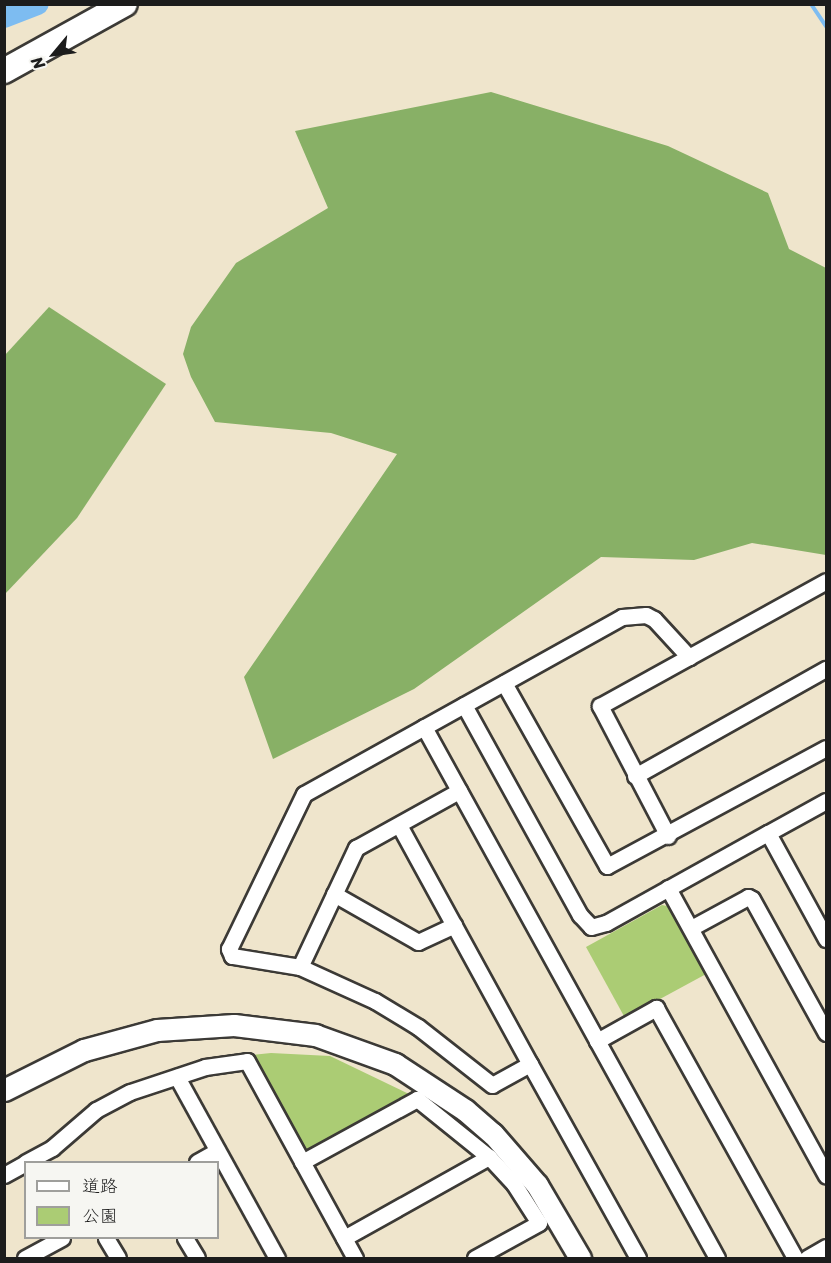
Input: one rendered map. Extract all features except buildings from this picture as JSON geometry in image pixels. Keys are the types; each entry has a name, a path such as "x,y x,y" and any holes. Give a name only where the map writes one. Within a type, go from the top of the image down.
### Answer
{"main road":[{"path":"4,71 125,4"}],"street":[{"path":"668,836 600,706 826,581"},
{"path":"530,1064 492,1085 390,1009 300,967 232,956 229,949 300,799 424,727 614,622 632,616 654,619 689,657"},
{"path":"635,776 826,669"},
{"path":"504,683 607,866 668,836 826,748"},
{"path":"464,705 585,923 598,927 826,801"},
{"path":"424,727 717,1258"},
{"path":"300,967 356,848 459,791"},
{"path":"399,825 638,1258"},
{"path":"768,833 826,939"},
{"path":"669,888 826,1175"},
{"path":"334,894 418,942 454,925"},
{"path":"691,928 748,897 752,899 826,1033"},
{"path":"597,1041 656,1008 795,1258"},
{"path":"4,1090 84,1050 157,1030 234,1025 315,1035 395,1064 435,1088 472,1116 493,1134 537,1185 580,1258"},
{"path":"29,1161 52,1148 96,1110 130,1092 205,1067 247,1061 355,1258"},
{"path":"177,1077 277,1258"},
{"path":"302,1162 417,1099 489,1157 514,1184 539,1223 475,1258"},
{"path":"199,1161 218,1151"},
{"path":"344,1238 489,1157"},
{"path":"4,1175 24,1164"},
{"path":"32,1257 60,1239"},
{"path":"107,1239 117,1258"},
{"path":"186,1239 197,1258"},
{"path":"807,1258 826,1247"}],"green space":[{"path":"491,92 668,146 768,193 789,249 826,268 826,555 752,543 694,560 601,557 414,689 273,759 244,677 397,454 331,433 215,422 191,377 183,354 191,327 236,263 328,208 295,131"},
{"path":"49,307 166,384 77,518 5,594 5,355"},
{"path":"662,905 672,907 708,973 625,1018 586,947"},
{"path":"271,1053 330,1056 409,1094 312,1153 302,1149 251,1055"}],"waterway":[{"path":"4,17 38,4"},
{"path":"811,4 826,26"}]}
